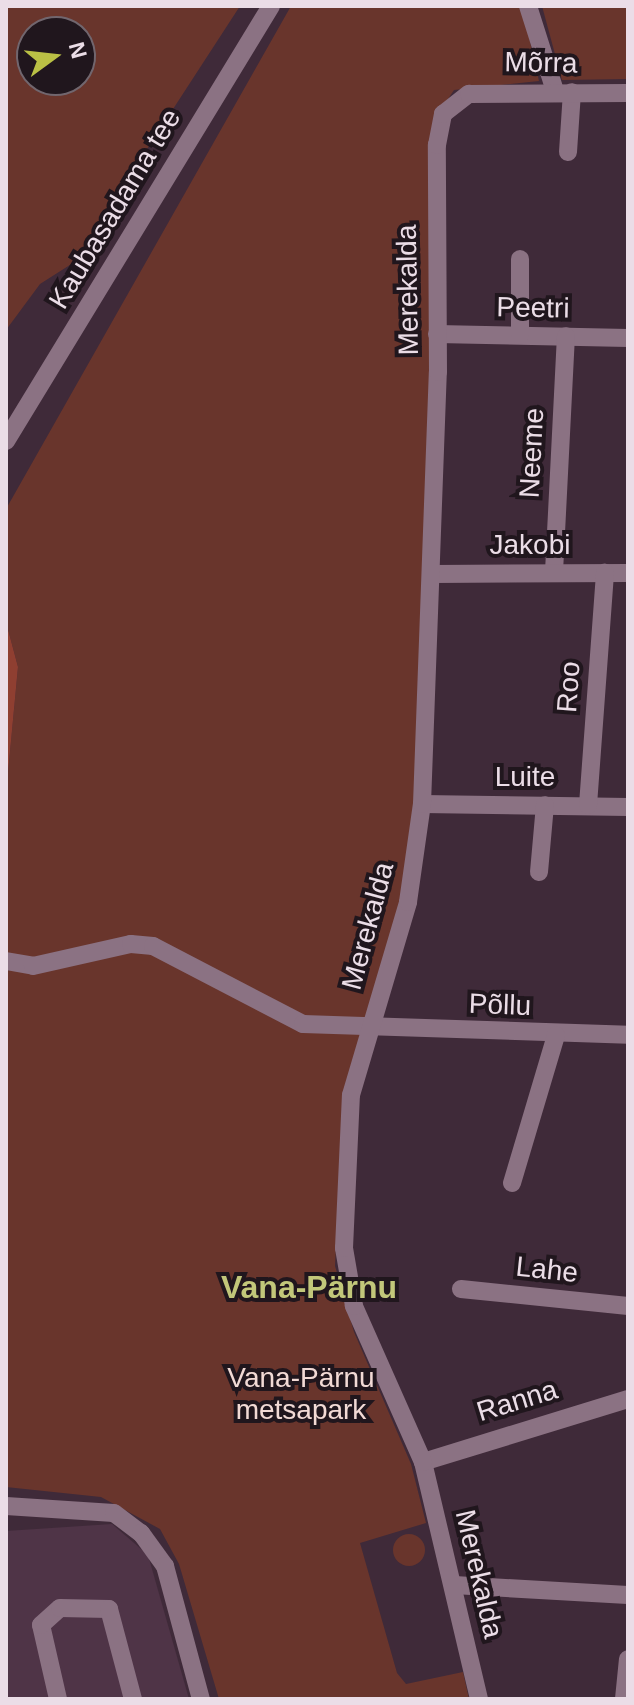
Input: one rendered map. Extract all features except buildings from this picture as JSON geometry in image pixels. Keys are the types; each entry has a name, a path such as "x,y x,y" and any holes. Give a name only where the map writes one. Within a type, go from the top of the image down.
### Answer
{"street":[{"name":"Kaubasadama tee","path":"6,441 271,6"},
{"path":"528,6 564,92 568,152"},
{"name":"Mõrra","path":"455,100 489,90 628,93"},
{"name":"Merekalda","path":"455,100 443,114 434,182 437,334 433,574 422,804 408,902 351,1095 344,1248 354,1306 423,1462 479,1699"},
{"path":"520,259 520,335"},
{"name":"Peetri","path":"437,334 628,338"},
{"name":"Neeme","path":"554,572 566,336"},
{"name":"Roo","path":"588,805 605,573"},
{"name":"Jakobi","path":"433,574 628,573"},
{"name":"Luite","path":"422,804 628,807"},
{"path":"539,872 545,805"},
{"name":"Põllu","path":"6,961 33,966 131,944 153,946 303,1024 556,1035 628,1035"},
{"path":"512,1183 556,1035"},
{"name":"Lahe","path":"461,1289 628,1306"},
{"name":"Ranna","path":"423,1462 628,1399"},
{"path":"6,1506 114,1513 141,1533 165,1566 201,1699"},
{"path":"454,1585 628,1595"},
{"path":"58,1699 41,1625 60,1608 109,1609 133,1699"},
{"path":"624,1699 628,1659"}],"shaded area":[{"path":"6,622 18,667 6,794"},
{"path":"112,1524 148,1555 189,1699 6,1699 6,1531"}],"green space":[{"path":"6,6 240,6 73,263 40,284 6,330"},
{"name":"Vana-Pärnu metsapark","path":"291,6 522,6 539,81 454,90 438,114 418,785 402,904 343,1104 335,1266 354,1332 411,1464 426,1523 360,1543 397,1673 406,1684 463,1672 469,1699 219,1699 179,1564 160,1529 101,1497 6,1487 6,794 18,667 6,622 6,509"},
{"path":"542,6 628,6 628,79 562,80"},
{"path":"409,1534 421,1538 425,1550 421,1562 409,1566 397,1562 393,1550 397,1538"}],"district":[{"name":"Vana-Pärnu","path":"309,1287"}]}
